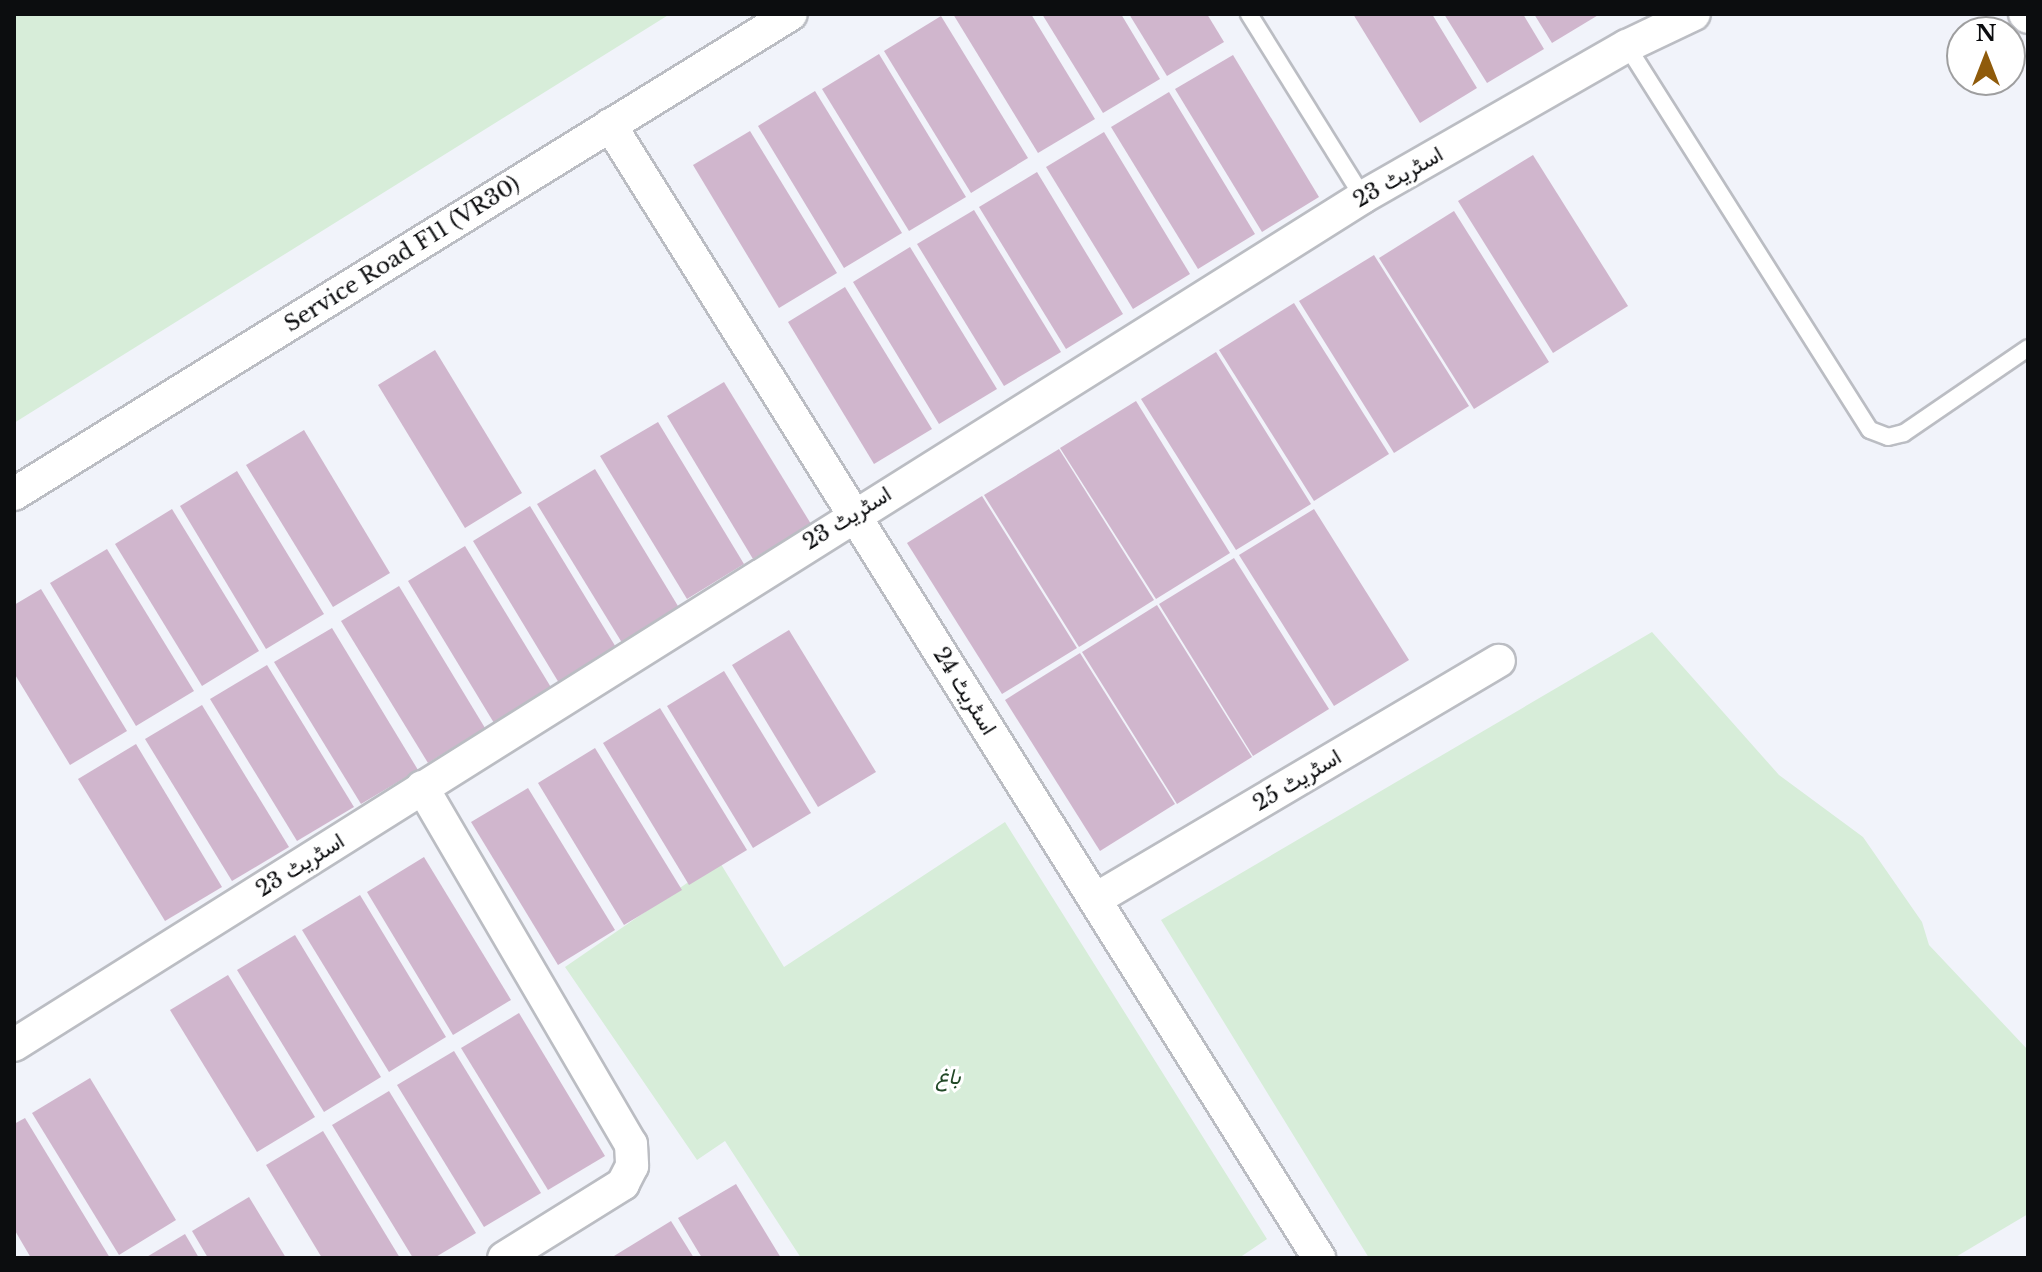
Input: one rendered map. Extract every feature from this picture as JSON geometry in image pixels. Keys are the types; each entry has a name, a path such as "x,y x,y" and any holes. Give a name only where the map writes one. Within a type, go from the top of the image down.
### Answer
{"street":[{"name":"Service Road F11 (VR30)","path":"14,494 791,14"},
{"name":"اسٹریٹ 23","path":"14,1045 853,514 1363,197 1627,46 1694,14"},
{"name":"اسٹریٹ 24","path":"610,125 1319,1258"},
{"name":"اسٹریٹ 25","path":"1096,899 1499,661"},
{"path":"422,787 631,1144 632,1166 623,1184 504,1258"}],"lane":[{"path":"1249,14 1363,197"},
{"path":"1627,46 1870,430 1888,437 1904,433 2028,348"}],"green space":[{"path":"14,14 670,14 14,423"},
{"path":"1652,632 1779,775 1863,837 1922,922 1929,945 2028,1050 2028,1214 1954,1258 1369,1258 1161,920"},
{"name":"باغ","path":"1005,822 1267,1239 1239,1258 801,1258 725,1141 697,1160 565,967 719,861 784,967"}],"building":[{"path":"953,14 1031,14 1095,119 1038,153"},
{"path":"1042,14 1121,14 1160,79 1103,113"},
{"path":"1129,14 1207,14 1224,42 1167,76"},
{"path":"1353,14 1432,14 1477,88 1420,123"},
{"path":"1444,14 1523,14 1544,49 1487,83"},
{"path":"1534,14 1600,14 1552,43"},
{"path":"941,16 1028,158 971,193 884,51"},
{"path":"879,54 966,197 909,231 822,89"},
{"path":"1233,55 1319,197 1262,232 1175,89"},
{"path":"815,91 902,233 844,268 758,126"},
{"path":"1169,92 1255,234 1198,269 1111,127"},
{"path":"750,131 837,273 779,308 693,165"},
{"path":"1104,132 1190,274 1133,309 1046,167"},
{"path":"1533,155 1628,306 1553,353 1458,201"},
{"path":"1037,172 1123,314 1066,349 979,207"},
{"path":"974,210 1061,352 1004,386 917,244"},
{"path":"1454,211 1549,362 1474,409 1379,258"},
{"path":"910,247 997,389 939,424 853,282"},
{"path":"1374,255 1469,406 1394,453 1299,301"},
{"path":"845,287 932,429 874,464 788,322"},
{"path":"1294,303 1389,454 1314,501 1219,350"},
{"path":"435,350 522,493 465,528 378,385"},
{"path":"1216,352 1311,504 1236,550 1141,399"},
{"path":"724,382 811,524 753,559 667,416"},
{"path":"1136,401 1230,553 1156,599 1060,448"},
{"path":"658,422 744,564 687,599 600,456"},
{"path":"304,430 390,573 333,607 246,465"},
{"path":"1059,449 1154,600 1079,647 984,495"},
{"path":"595,469 681,611 624,646 537,504"},
{"path":"237,471 324,614 266,649 180,506"},
{"path":"982,496 1077,648 1002,694 907,543"},
{"path":"530,506 617,649 559,683 473,541"},
{"path":"172,509 259,651 202,686 115,544"},
{"path":"1314,509 1409,660 1334,706 1239,555"},
{"path":"465,546 552,689 494,723 408,581"},
{"path":"107,549 194,691 136,726 50,583"},
{"path":"1234,558 1329,709 1253,756 1159,604"},
{"path":"399,586 485,728 428,763 341,621"},
{"path":"41,589 127,731 70,765 14,673 14,605"},
{"path":"1157,605 1252,757 1177,804 1082,652"},
{"path":"332,628 418,770 361,804 274,662"},
{"path":"789,630 876,772 818,807 732,665"},
{"path":"1080,653 1175,804 1100,851 1005,700"},
{"path":"267,665 354,807 297,841 210,699"},
{"path":"724,671 811,813 753,848 667,706"},
{"path":"202,705 289,847 232,881 145,739"},
{"path":"660,708 747,850 689,885 603,743"},
{"path":"136,744 222,887 165,921 78,779"},
{"path":"595,748 682,890 624,925 538,783"},
{"path":"528,788 615,930 558,965 471,822"},
{"path":"424,857 511,1000 453,1035 367,892"},
{"path":"360,895 446,1037 389,1072 302,930"},
{"path":"295,935 381,1077 324,1112 237,970"},
{"path":"228,975 315,1117 257,1152 170,1010"},
{"path":"519,1013 605,1156 548,1190 461,1048"},
{"path":"454,1051 541,1193 484,1227 397,1085"},
{"path":"90,1078 176,1220 119,1255 32,1113"},
{"path":"389,1091 476,1233 434,1258 413,1258 332,1125"},
{"path":"25,1118 110,1258 31,1258 14,1229 14,1124"},
{"path":"323,1131 400,1258 322,1258 266,1165"},
{"path":"736,1184 781,1258 702,1258 678,1218"},
{"path":"249,1197 286,1258 208,1258 192,1231"},
{"path":"671,1221 694,1258 614,1256"},
{"path":"185,1234 199,1258 145,1258"}]}
